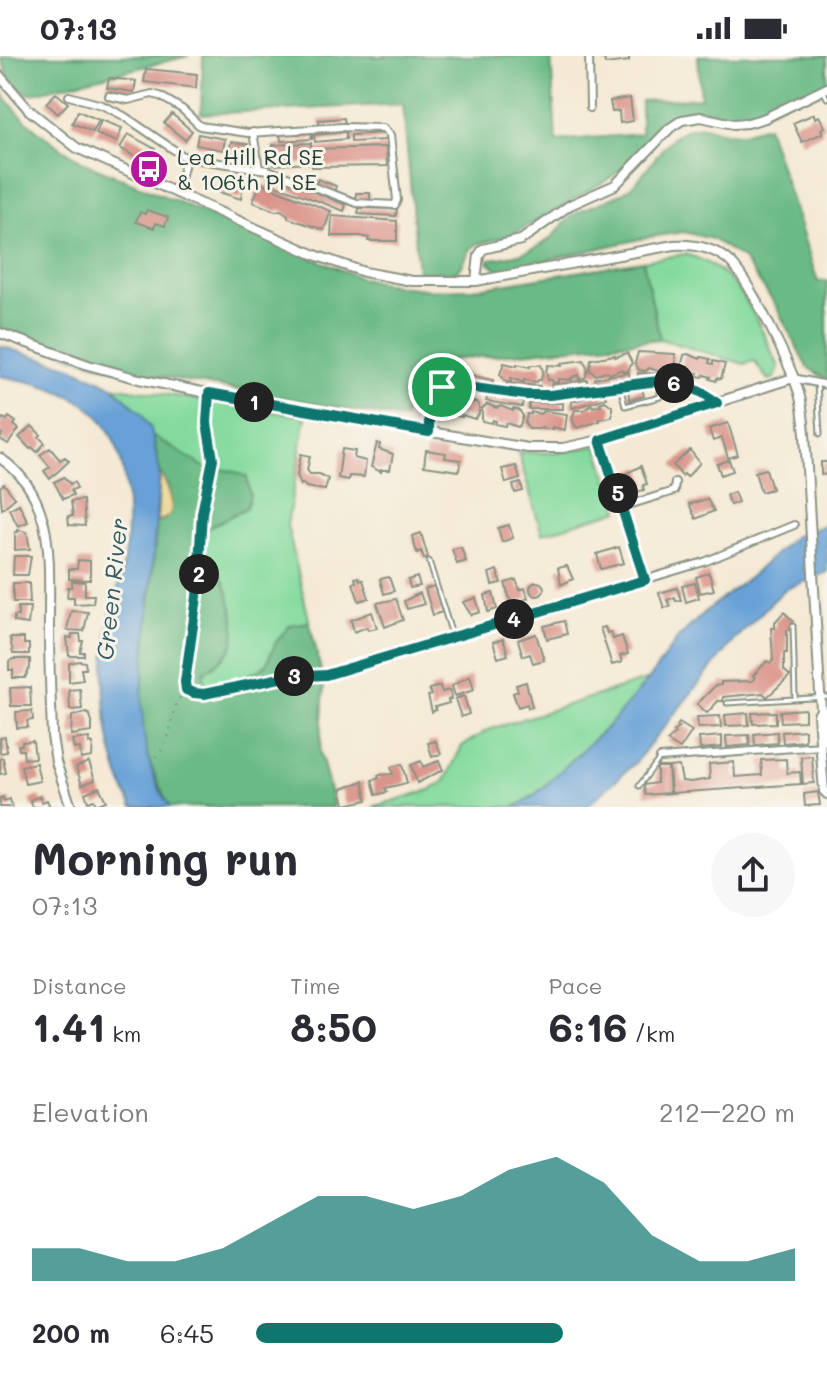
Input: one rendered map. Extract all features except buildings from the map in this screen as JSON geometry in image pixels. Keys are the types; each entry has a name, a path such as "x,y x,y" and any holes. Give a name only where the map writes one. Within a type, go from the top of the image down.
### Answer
{"street":[{"path":"589,56 590,108"},
{"path":"0,76 29,110 77,148 315,255 364,272 412,281 476,281 659,246 702,247 726,258 737,268 759,306 793,378 802,407 824,697 821,710 825,713 824,791 827,794"},
{"path":"476,281 479,255 483,249 519,241 570,205 615,185 670,128 682,120 701,117 733,124 748,123 826,92"},
{"path":"69,96 102,105 124,116 186,158 259,169 357,203 395,205 397,200 387,130 343,127 253,132 200,126 182,109 160,96 152,94 128,100 109,96"},
{"path":"253,132 259,169"},
{"path":"177,194 186,158"},
{"path":"0,333 118,374 209,393 528,448 563,448 600,440 793,378 827,385"},
{"path":"600,440 645,580"},
{"path":"0,458 21,475 41,507 46,525 50,558 52,736 56,762 71,807"},
{"path":"622,507 674,491 675,482"},
{"path":"326,675 704,562 794,525"},
{"path":"660,758 824,744"}],"lane":[{"path":"429,432 432,397 442,387 452,385 538,395 660,381 688,385 717,403"},
{"path":"620,385 625,406 660,397 660,381"},
{"path":"817,383 820,434"},
{"path":"429,561 453,638"},
{"path":"793,626 795,697"},
{"path":"727,703 824,697"},
{"path":"639,786 660,758"}],"path":[{"path":"155,757 169,738 173,709 186,690 197,597 202,513 213,459 207,423 209,393"},
{"path":"186,690 204,694 285,677 326,675"}],"green space":[{"path":"189,56 29,94 11,83 1,58"},
{"path":"203,56 551,56 556,141 641,134 641,101 701,98 698,56 827,56 827,82 760,114 732,116 705,110 670,121 647,139 622,169 607,180 512,235 478,244 470,249 462,266 455,272 418,272 403,104 201,114"},
{"path":"0,89 28,122 87,164 361,278 434,290 472,289 643,261 660,339 420,363 404,419 112,368 75,357 0,328"},
{"path":"704,126 742,133 767,126 818,282 827,281 827,380 807,367 775,304 743,259 712,239 684,232 499,270 488,262 539,246 575,214 618,196 631,187 679,133"},
{"path":"685,254 704,261 720,272 744,298 779,367 775,378 768,380 754,361 744,364 660,339 643,261"},
{"path":"112,386 306,417 287,525 324,684 320,752 334,807 170,807 141,413"},
{"path":"153,436 204,467 233,471 247,477 250,496 246,508 206,529 203,539 205,554 227,591 235,633 230,651 204,673 204,683 222,686 257,671 266,665 276,642 290,625 309,622 324,684 320,752 334,807 170,807 167,803 146,754 142,728 142,693 157,521 164,520 170,489 160,472"},
{"path":"597,446 619,510 542,534 518,452 556,453"},
{"path":"649,679 570,766 515,807 373,807 430,790 445,781 462,746 488,730"}],"sand":[{"path":"160,472 170,493 172,508 170,514 157,521"}],"water":[{"path":"0,346 72,367 112,386 141,413 151,429 160,472 142,707 151,766 170,807 133,807 123,787 110,743 104,674 109,621 123,564 127,525 125,482 114,441 104,423 81,402 47,387 0,376"},
{"path":"827,524 827,572 784,590 734,640 635,763 586,807 515,807 534,796 612,722 649,679 677,639 706,611 751,576 793,537"}],"place":[{"name":"Lea Hill Rd SE & 106th Pl SE","path":"149,169"}],"route":[{"path":"658,381 688,385 717,403 600,440 645,580 326,675 291,676 204,694 186,690 197,597 202,513 213,459 207,423 209,393 429,432 429,407 432,397 442,387 452,385 526,395 550,395 658,381"}],"water label":[{"name":"Green River","path":"111,589"}]}
